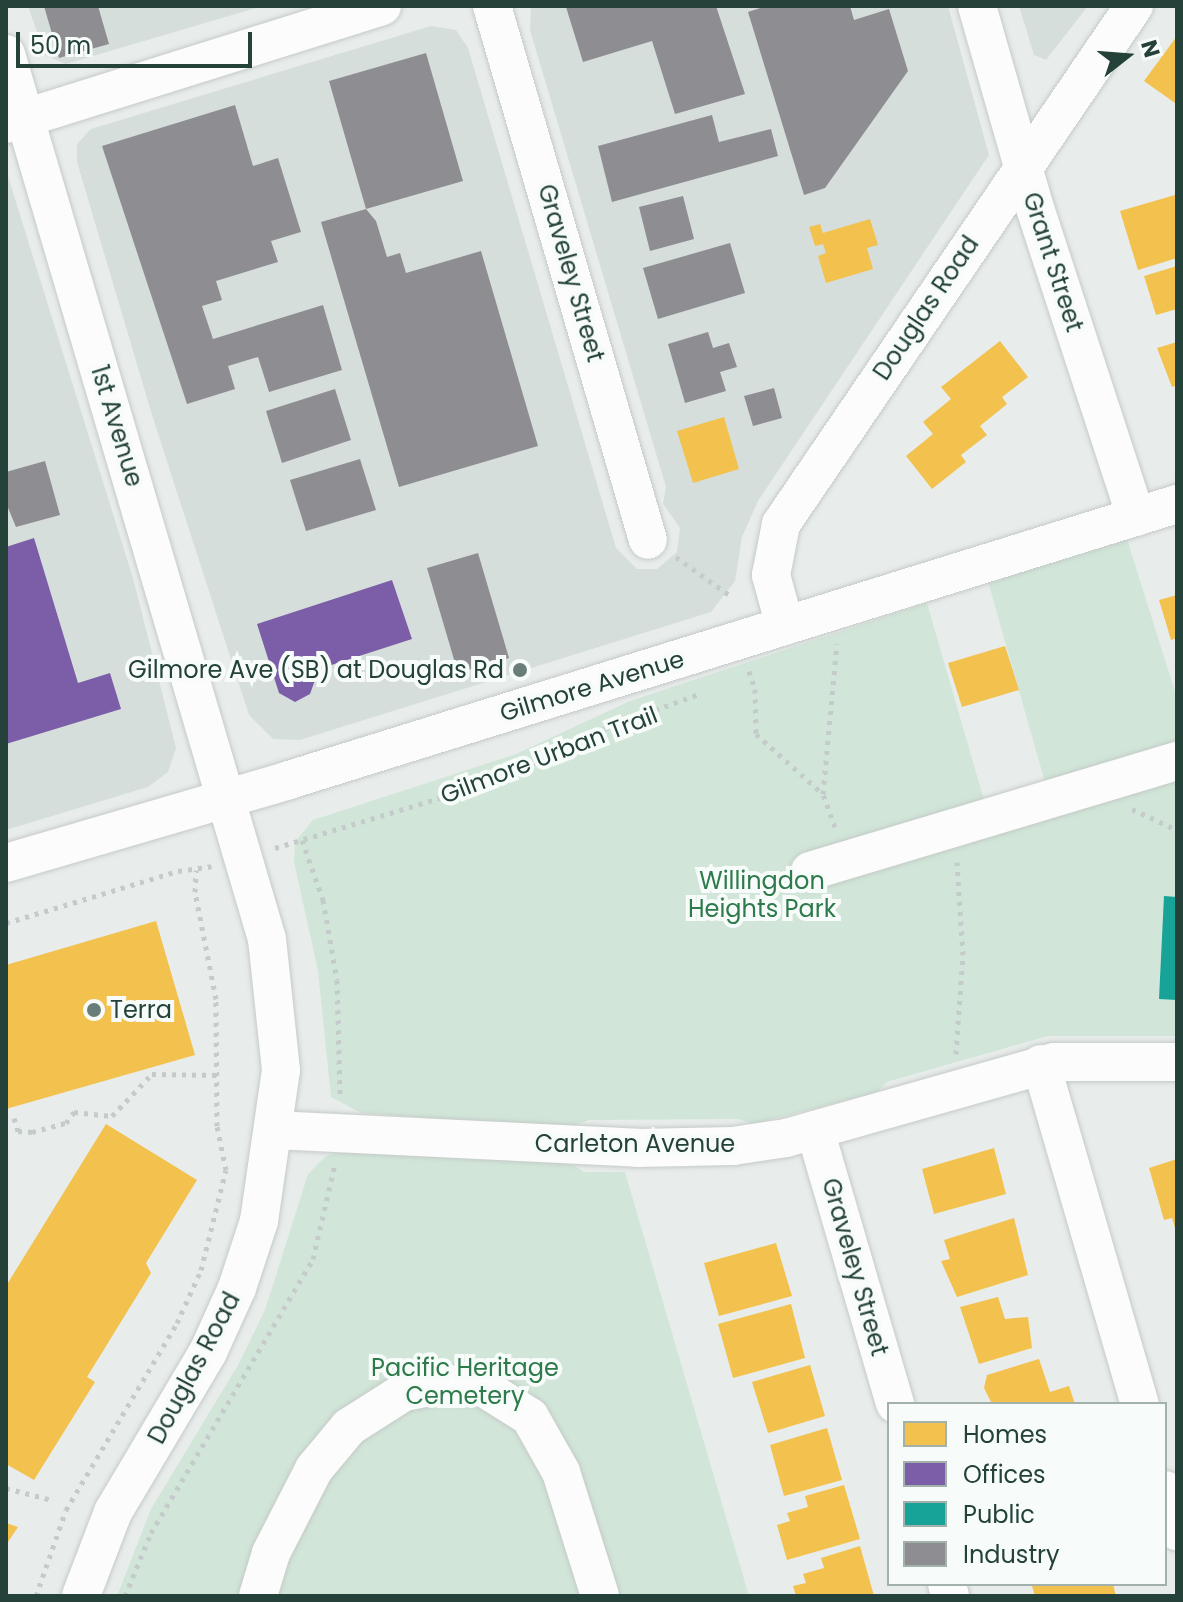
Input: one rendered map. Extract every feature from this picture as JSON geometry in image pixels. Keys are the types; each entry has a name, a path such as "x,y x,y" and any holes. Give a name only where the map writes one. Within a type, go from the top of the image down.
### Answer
{"street":[{"path":"16,122 382,6"},
{"name":"Graveley Street","path":"492,6 648,540"},
{"name":"Grant Street","path":"977,6 1022,166 1136,517"},
{"name":"Douglas Road","path":"785,626 771,575 781,524 1022,166 1134,6"},
{"name":"1st Avenue","path":"6,54 16,122 229,798"},
{"name":"Gilmore Avenue","path":"6,863 229,798 1177,504"},
{"path":"810,871 1177,761"},
{"name":"Douglas Road","path":"81,1596 113,1512 208,1352 237,1288 259,1221 281,1070 276,996 267,939 229,798"},
{"name":"Carleton Avenue","path":"274,1130 638,1148 733,1146 815,1130 1041,1064 1096,1058 1177,1062"},
{"path":"1041,1064 1139,1402"},
{"name":"Graveley Street","path":"815,1130 894,1402"},
{"path":"258,1596 271,1553 314,1469 349,1427 404,1392 446,1384 484,1388 530,1417 561,1472 600,1596"},
{"path":"1167,1497 1177,1531"}],"path":[{"path":"648,540 729,595"},
{"path":"837,643 823,794 847,860"},
{"path":"748,670 755,689 756,734 823,794"},
{"name":"Gilmore Urban Trail","path":"339,1105 337,980 323,900 302,840 496,781 608,727 702,693"},
{"path":"1128,802 1135,814 1177,830"},
{"path":"956,1055 963,955 954,864 967,856"},
{"path":"6,923 178,871 204,868"},
{"path":"36,1596 66,1510 149,1377 201,1270 226,1170 217,1126 219,1075 216,999 195,892 196,870"},
{"path":"14,1118 18,1131 32,1132 66,1123 74,1112 112,1116 152,1074 219,1075"},
{"path":"125,1596 151,1533 313,1259 333,1188 336,1153"},
{"path":"6,1488 52,1500"}],"shaded area":[{"path":"28,6 263,6 66,64 45,55"},
{"path":"531,6 948,6 989,155 758,501 742,537 735,581 711,612 300,740 273,739 249,715 152,415 77,162 77,144 91,129 431,26 456,30 468,48 616,548 637,569 657,569 677,552 680,528 663,504 666,487 530,30"},
{"path":"1019,6 1088,6 1046,60 1034,55"},
{"path":"6,170 133,578 176,748 168,772 148,787 6,830"}],"green space":[{"name":"Willingdon Heights Park","path":"1126,536 1177,698 1177,1036 1048,1036 887,1082 877,1092 753,1124 739,1119 589,1120 569,1127 539,1126 361,1113 331,1097 318,971 294,862 295,842 313,820 516,754 630,701 927,603 993,831 1059,811 1044,779 987,578"},
{"name":"Pacific Heritage Cemetery","path":"347,1152 570,1163 584,1172 625,1172 749,1596 117,1596 151,1509 238,1365 265,1310 308,1174 327,1155"}],"building: Homes":[{"path":"1177,36 1177,99 1175,103 1144,81"},
{"path":"1175,195 1177,258 1138,270 1120,211"},
{"path":"870,219 878,245 867,248 873,269 826,283 818,256 826,253 823,244 815,246 809,227 820,224 823,233"},
{"path":"1177,266 1177,309 1156,315 1144,276"},
{"path":"1000,341 1028,377 1002,397 1007,404 980,426 987,435 961,455 966,462 932,489 906,456 933,434 923,422 951,399 941,387"},
{"path":"1177,342 1177,385 1172,387 1157,348"},
{"path":"724,417 739,469 693,483 677,431"},
{"path":"1177,595 1177,638 1171,640 1159,600"},
{"path":"1005,646 1019,690 962,707 948,663"},
{"name":"Terra","path":"156,921 195,1055 6,1109 6,965"},
{"path":"106,1124 197,1180 146,1263 151,1273 87,1377 95,1382 34,1480 6,1464 6,1286"},
{"path":"994,1148 1006,1194 934,1214 922,1169"},
{"path":"1177,1159 1176,1231 1172,1218 1164,1220 1149,1168"},
{"path":"1014,1218 1028,1275 957,1297 941,1261 950,1259 944,1240"},
{"path":"776,1243 792,1296 719,1316 704,1263"},
{"path":"998,1297 1005,1319 1028,1317 1032,1348 979,1364 960,1307"},
{"path":"791,1304 805,1358 733,1378 718,1324"},
{"path":"1039,1359 1050,1392 1069,1386 1074,1402 991,1402 984,1388 987,1375"},
{"path":"810,1365 825,1416 768,1433 752,1382"},
{"path":"827,1428 842,1480 784,1496 770,1445"},
{"path":"844,1485 860,1539 787,1560 777,1525 790,1521 787,1513 808,1507 805,1496"},
{"path":"6,1523 18,1527 6,1545"},
{"path":"860,1546 874,1596 796,1596 793,1586 806,1583 803,1574 824,1568 821,1558"},
{"path":"1032,1586 1114,1586 1116,1596 1035,1596"}],"building: Offices":[{"path":"34,538 78,683 110,673 121,709 6,744 6,547"},
{"path":"392,580 412,639 319,669 310,694 295,702 279,693 257,624"}],"building: Public":[{"path":"1164,896 1177,897 1177,1000 1159,999"}],"building: Industry":[{"path":"44,6 98,6 109,44 59,58"},
{"path":"716,6 745,94 675,114 652,41 583,62 566,7"},
{"path":"766,6 850,6 854,20 889,9 908,71 825,188 804,195 748,12"},
{"path":"426,53 463,181 366,209 329,81"},
{"path":"235,105 253,166 278,158 301,232 271,241 278,262 216,281 222,300 202,306 213,339 323,305 342,370 269,392 258,357 228,366 235,389 187,404 102,146"},
{"path":"712,115 719,142 771,129 778,156 612,202 598,146"},
{"path":"683,196 694,239 650,251 639,207"},
{"path":"366,209 376,221 387,257 400,253 406,273 481,251 538,446 399,487 321,222"},
{"path":"730,243 745,293 658,319 643,268"},
{"path":"708,332 713,348 729,343 737,367 720,372 726,391 685,403 668,344"},
{"path":"774,388 782,418 753,426 744,396"},
{"path":"335,389 351,440 282,463 266,411"},
{"path":"360,459 376,510 306,531 290,480"},
{"path":"45,461 60,515 16,527 6,503 6,472"},
{"path":"478,553 509,658 458,673 427,568"}],"place":[{"name":"Gilmore Ave (SB) at Douglas Rd","path":"520,670"},
{"name":"Terra","path":"94,1010"}]}
